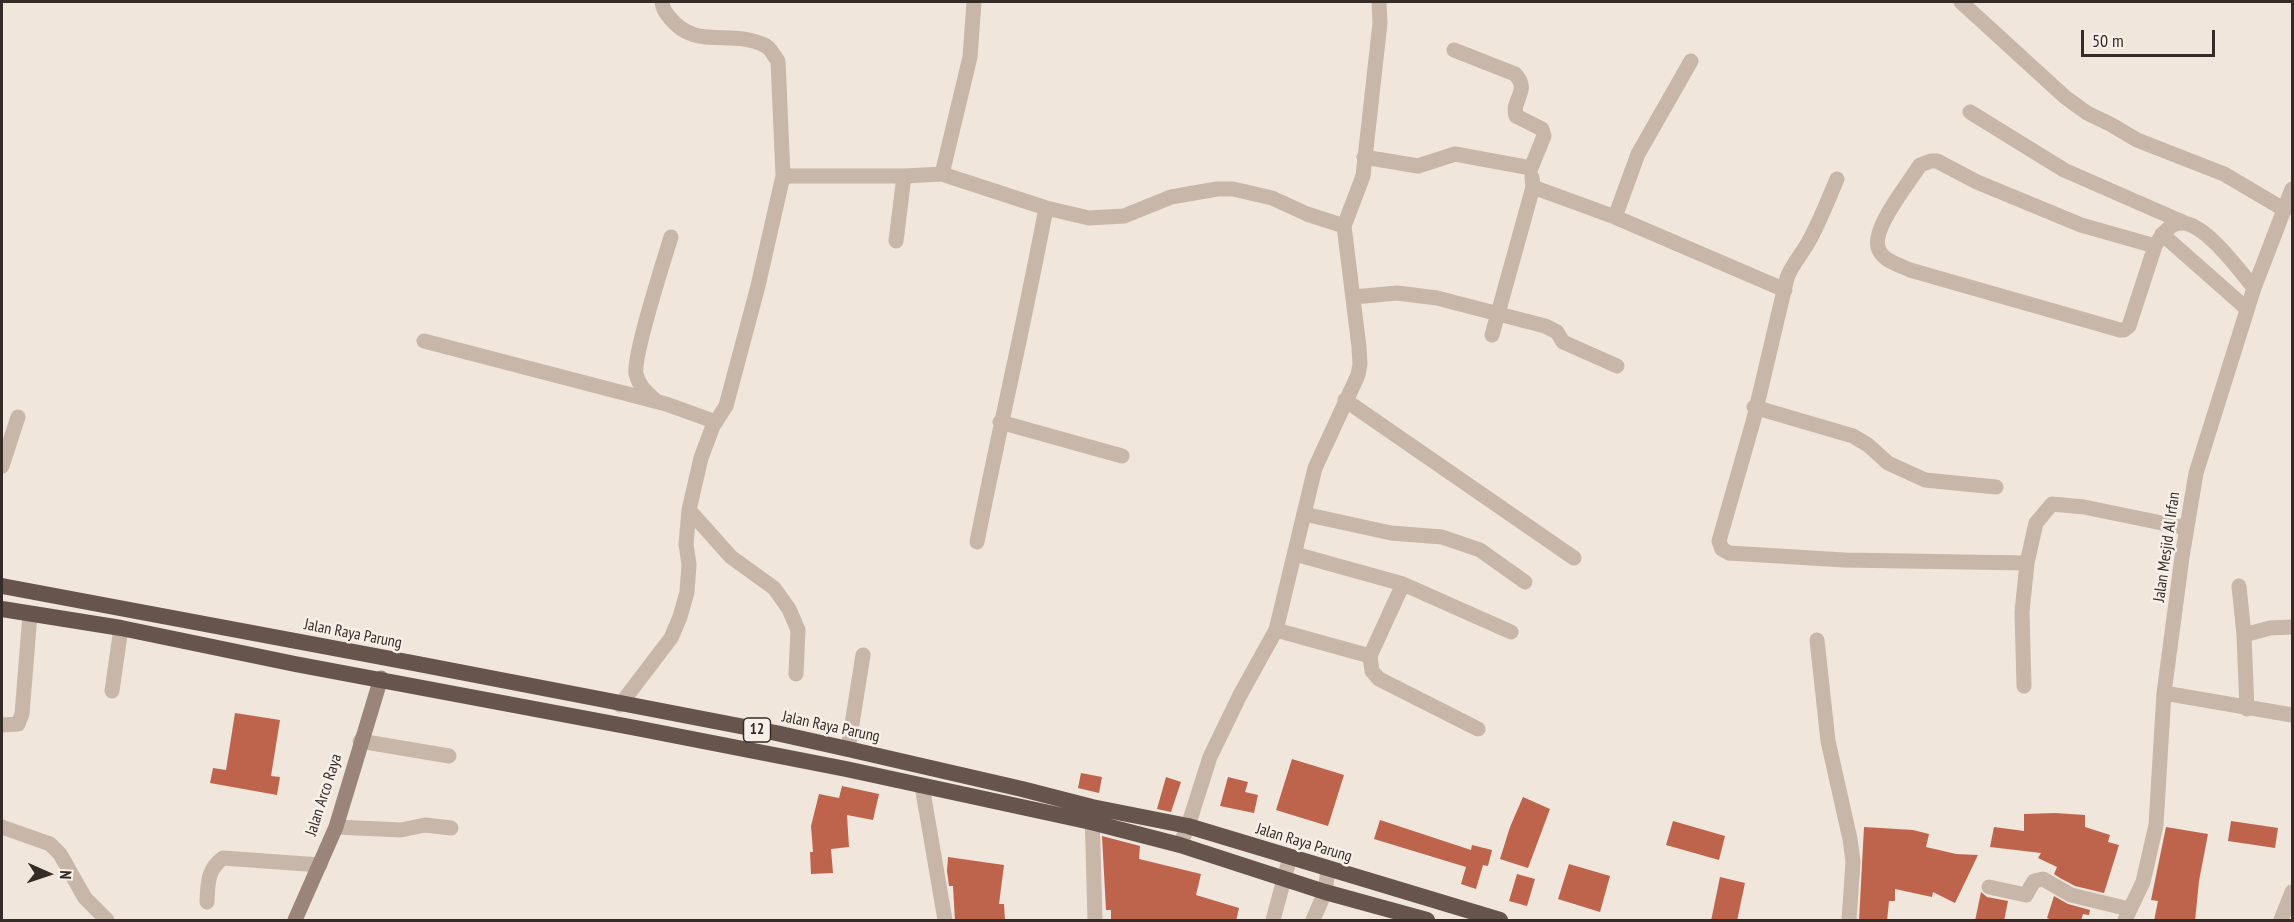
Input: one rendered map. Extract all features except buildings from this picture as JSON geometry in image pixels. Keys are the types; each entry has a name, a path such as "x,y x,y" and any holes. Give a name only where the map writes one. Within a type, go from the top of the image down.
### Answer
{"highway":[{"name":"Jalan Raya Parung","path":"2,586 776,733 1022,789 1092,815 1284,879 1427,921"},
{"name":"Jalan Raya Parung","path":"2,609 121,628 296,664 381,678 921,786 1092,815 1188,826 1500,921"},
{"path":"773,755 776,733"}],"main road":[{"name":"Jalan Arco Raya","path":"295,921 336,827 360,741 381,678"}],"street":[{"path":"620,705 671,638 680,617 687,592 689,565 686,544 689,510 700,458 726,406 758,286 783,176 778,60 768,47 742,38 694,36 677,26 663,9 662,2"},
{"path":"942,174 970,57 974,2"},
{"path":"1180,845 1210,757 1240,695 1276,630 1315,468 1358,375 1360,363 1344,226 1363,177 1380,23 1379,2"},
{"path":"1967,4 2065,97 2087,113 2110,123 2137,140 2224,174 2285,210"},
{"path":"1454,51 1515,74 1522,81 1522,89 1514,111 1516,116 1542,129 1544,136 1531,168 1533,187 1492,335"},
{"path":"1614,217 1638,154 1691,61"},
{"path":"1970,112 2064,170 2197,229 2220,247 2254,288"},
{"path":"1364,157 1418,166 1455,154 1531,168"},
{"path":"2185,223 2177,224 2159,240 2129,326 2124,330 1910,270 1890,261 1879,252 1876,240 1880,228 1920,165 1937,161 1977,182 2081,225 2159,240 2247,309"},
{"path":"783,176 942,174 1046,208 1089,218 1124,216 1171,197 1217,189 1233,189 1272,198 1307,214 1344,226"},
{"path":"896,241 904,176"},
{"path":"1837,180 1807,245 1791,268 1719,542 1722,549 1844,560 2027,563"},
{"path":"1533,187 1614,217 1785,290"},
{"name":"Jalan Mesjid Al Irfan","path":"2127,915 2143,882 2156,825 2164,693 2186,528 2196,473 2254,288 2292,189"},
{"path":"977,542 1046,208"},
{"path":"657,402 640,386 635,371 671,237"},
{"path":"1353,297 1397,293 1437,298 1545,326 1557,332 1563,342 1617,366"},
{"path":"424,341 657,402 716,422"},
{"path":"1345,400 1574,558"},
{"path":"1754,407 1853,436 1868,445 1888,463 1925,480 1996,487"},
{"path":"2,465 18,417"},
{"path":"1000,422 1122,456"},
{"path":"2024,686 2022,612 2027,563 2036,523 2052,504 2084,507 2186,528"},
{"path":"689,510 731,557 774,588 789,609 798,630 796,674"},
{"path":"1304,514 1391,533 1434,535 1480,550 1525,582"},
{"path":"1295,554 1403,584 1511,632"},
{"path":"1403,584 1370,656 1372,671 1379,679 1478,729"},
{"path":"2239,586 2244,635 2247,709"},
{"path":"2,725 18,724 22,714 30,614"},
{"path":"2244,635 2270,628 2292,627"},
{"path":"112,691 121,628"},
{"path":"1276,630 1370,656"},
{"path":"1817,640 1828,741 1853,862 1849,921"},
{"path":"848,749 863,655"},
{"path":"2164,693 2292,715"},
{"path":"360,741 448,756"},
{"path":"921,786 945,921"},
{"path":"1092,815 1095,921"},
{"path":"336,827 390,830 425,825 451,828"},
{"path":"2,827 50,844 60,854 85,898 107,921"},
{"path":"1274,921 1290,857"},
{"path":"207,902 208,876 214,865 223,858 320,865"},
{"path":"1313,921 1325,892 1328,869"},
{"path":"1989,886 2026,895 2034,881 2043,879 2071,895 2127,915"},
{"path":"2281,921 2292,892"}]}
